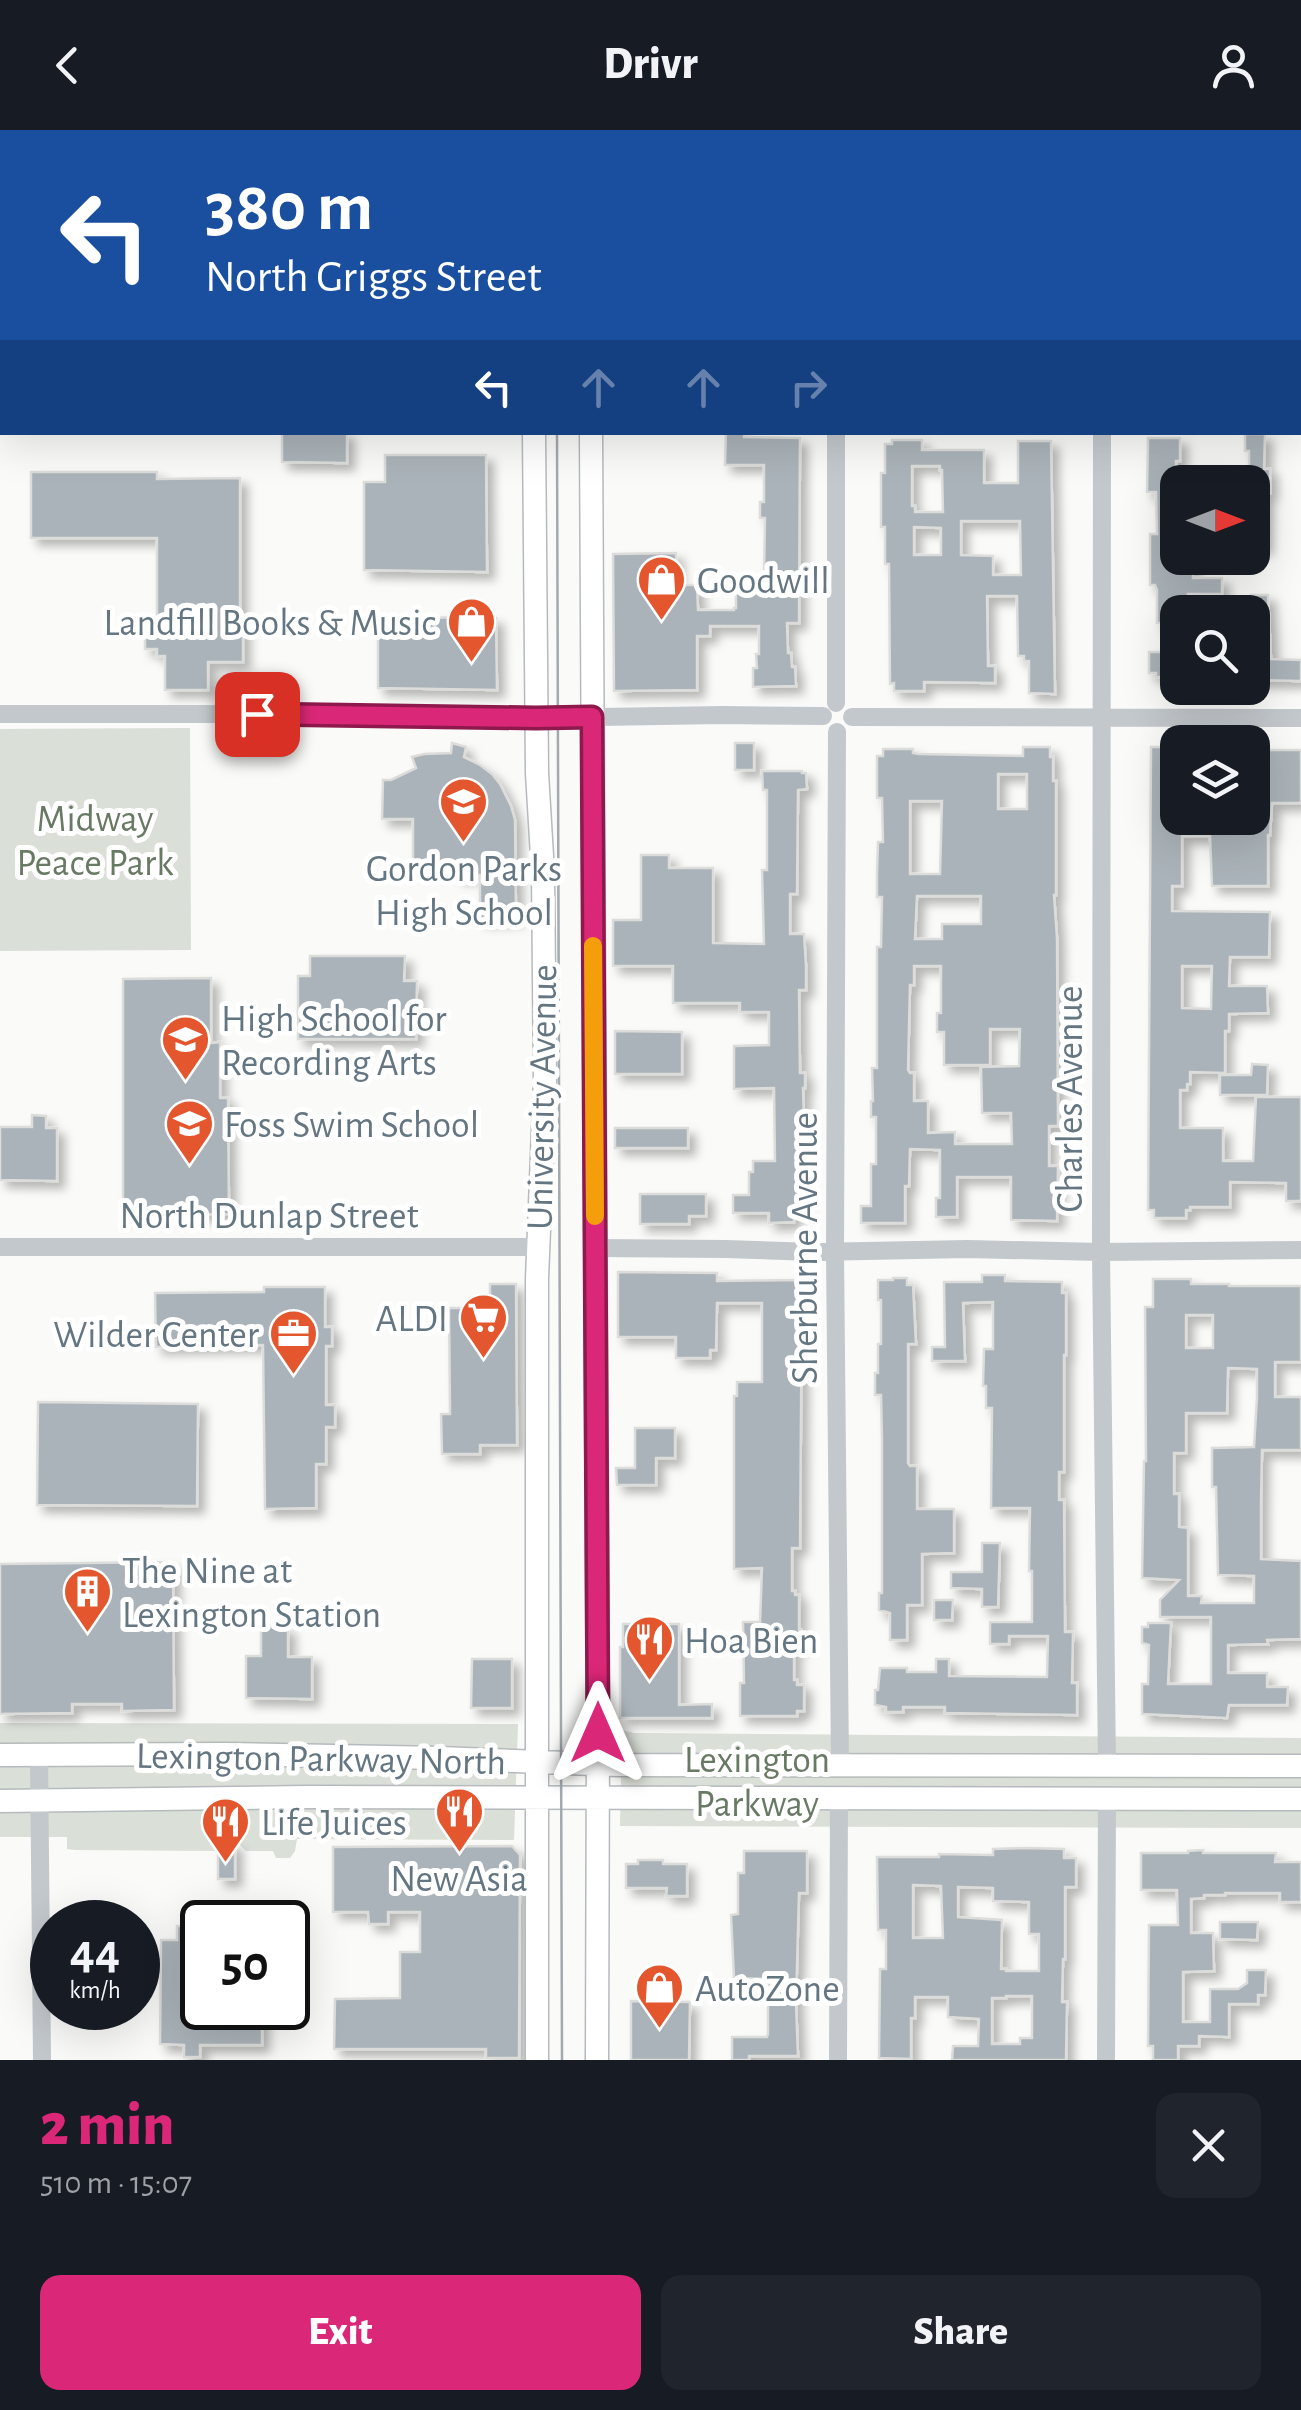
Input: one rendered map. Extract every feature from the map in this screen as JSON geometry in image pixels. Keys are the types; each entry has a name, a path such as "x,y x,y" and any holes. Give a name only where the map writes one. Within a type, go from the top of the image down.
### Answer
{"main road":[{"name":"University Avenue","path":"534,435 536,773 543,874 544,1061 538,1247 537,2060"},
{"name":"University Avenue","path":"591,435 596,2060"},
{"name":"Lexington Parkway North","path":"0,1755 304,1756 597,1764 1301,1766"},
{"name":"Lexington Parkway North","path":"0,1801 538,1797 1301,1799"}],"street":[{"path":"0,714 536,718 829,710 848,708 852,717 848,727 838,732 828,728 829,710 836,435"},
{"name":"Charles Avenue","path":"1102,435 1101,1252 1107,1766"},
{"path":"852,717 1301,718"},
{"name":"Sherburne Avenue","path":"838,732 836,1252 840,1764"},
{"name":"North Dunlap Street","path":"0,1246 538,1247"},
{"path":"595,1248 836,1252 1301,1250"},
{"path":"40,1755 42,2060"},
{"path":"838,2060 839,1797"},
{"path":"1106,2060 1108,1797"}],"green space":[{"name":"Midway Peace Park","path":"190,728 191,950 0,951 0,729"},
{"path":"0,1723 518,1724 514,1840 297,1839 290,1858 276,1858 273,1851 246,1851 239,1838 218,1838 218,1851 75,1850 67,1849 67,1837 0,1837"},
{"name":"Lexington Parkway","path":"622,1730 1301,1738 1301,1828 620,1826"}],"building":[{"path":"282,435 347,435 347,463 282,462"},
{"path":"726,435 800,438 799,623 787,623 788,653 795,667 796,686 753,687 759,626 710,626 710,636 697,636 697,690 614,691 613,554 676,553 677,585 697,585 698,610 734,610 736,576 764,576 765,518 760,518 760,502 764,502 764,465 725,465"},
{"path":"1245,435 1265,435 1264,465 1249,465 1249,451 1245,451"},
{"path":"1148,438 1180,438 1180,461 1176,465 1160,465 1160,575 1222,578 1222,594 1160,595 1160,623 1157,590 1150,585 1150,534 1157,534 1156,492 1147,492"},
{"path":"892,440 922,440 922,450 984,450 984,483 1018,483 1018,441 1051,441 1055,694 1029,693 1029,661 1018,656 1017,596 987,596 988,666 995,666 995,683 924,682 924,691 894,691 894,683 890,684 889,564 885,564 885,527 881,527 881,473 885,473 885,444 892,444","holes":["912,466 940,466 943,512 915,512","961,521 1020,521 1021,575 993,575 993,556 961,555","914,527 941,528 941,555 914,555"]},
{"path":"385,455 486,455 487,572 364,570 364,482 385,482"},
{"path":"31,472 157,472 157,479 240,478 243,662 208,662 208,690 165,690 165,656 157,656 157,649 145,649 145,632 157,632 157,538 31,538"},
{"path":"378,617 496,618 497,690 378,688"},
{"path":"1270,638 1271,659 1301,660 1301,681 1270,680"},
{"path":"1149,652 1160,652 1160,677 1149,673"},
{"name":"Gordon Parks High School","path":"452,743 466,747 464,757 492,774 511,806 515,820 516,918 480,919 480,875 457,876 457,867 413,868 413,819 382,819 383,780 416,768 412,757 451,753"},
{"path":"735,743 754,743 754,770 735,770"},
{"path":"1023,747 1050,747 1056,781 1058,1126 1049,1126 1049,1166 1058,1166 1057,1221 1011,1220 1011,1177 957,1177 957,1217 936,1217 940,1150 910,1149 905,1223 861,1223 861,1206 871,1206 871,1164 876,1164 876,1117 871,1117 871,1101 872,1068 877,1068 877,947 881,947 878,842 883,842 877,756 883,756 883,749 913,749 913,753 919,754 1023,756","holes":["998,774 1027,774 1027,809 998,809","910,801 942,801 940,874 910,874","917,896 981,896 981,924 942,924 942,939 915,939","914,966 941,966 937,1032 944,1032 944,1065 990,1065 990,1029 1020,1029 1019,1066 981,1067 982,1113 1011,1113 1012,1144 955,1144 955,1132 928,1133 928,1101 914,1101 914,1073 908,1070 910,985 914,985"]},
{"path":"1151,747 1160,747 1160,835 1268,835 1268,886 1212,886 1210,836 1182,836 1182,886 1172,886 1172,911 1270,912 1269,957 1230,957 1229,986 1267,986 1268,1013 1229,1014 1225,1073 1190,1072 1187,1090 1180,1090 1180,1128 1223,1128 1223,1161 1253,1161 1256,1097 1301,1097 1301,1201 1286,1201 1286,1183 1230,1182 1230,1207 1190,1207 1186,1218 1154,1218 1154,1210 1148,1210","holes":["1182,966 1212,966 1211,1009 1182,1008"]},
{"path":"1270,750 1301,750 1301,803 1272,803 1270,835"},
{"path":"762,771 806,773 807,789 798,790 797,894 790,894 790,934 804,934 806,966 806,990 799,990 805,1150 799,1150 800,1208 794,1208 794,1222 769,1223 769,1213 733,1213 733,1195 749,1195 753,1161 775,1161 774,1088 734,1089 734,1046 769,1045 769,1012 740,1012 740,1003 673,1003 673,966 613,966 613,920 641,920 641,855 669,855 669,868 713,868 713,943 764,944 762,870 767,870 767,790 763,790"},
{"path":"310,956 405,956 404,981 417,981 416,1039 298,1039 298,976 310,976"},
{"path":"211,978 211,1043 220,1042 220,1098 228,1098 229,1214 123,1215 123,979"},
{"path":"615,1031 682,1032 682,1074 615,1074"},
{"path":"1252,1064 1268,1065 1267,1095 1220,1095 1220,1075 1251,1075"},
{"path":"32,1115 46,1116 46,1128 57,1128 57,1181 0,1180 0,1127 32,1127"},
{"path":"615,1128 688,1128 688,1148 615,1148"},
{"path":"640,1194 706,1194 706,1216 689,1216 689,1224 640,1224"},
{"path":"618,1272 717,1273 717,1281 802,1280 800,1548 792,1548 792,1591 799,1595 802,1645 794,1645 794,1680 797,1685 804,1685 804,1711 797,1711 797,1716 740,1716 743,1622 760,1622 762,1568 734,1569 734,1396 737,1382 762,1382 762,1303 717,1303 716,1350 710,1350 710,1358 676,1358 676,1337 618,1337"},
{"path":"982,1275 1005,1275 1005,1281 1062,1282 1062,1293 1066,1293 1064,1472 1059,1472 1059,1500 1064,1500 1065,1632 1073,1632 1072,1683 1077,1683 1077,1715 945,1713 945,1707 903,1707 903,1712 886,1712 886,1707 875,1705 880,1668 936,1672 936,1659 949,1659 949,1676 1047,1677 1048,1636 1009,1636 1009,1644 990,1644 990,1622 1032,1622 1030,1508 991,1508 992,1408 986,1408 983,1386 984,1349 993,1349 993,1302 963,1303 965,1361 932,1361 932,1347 945,1347 944,1282 982,1282"},
{"path":"907,1278 907,1285 913,1285 916,1344 908,1344 908,1463 917,1466 917,1509 954,1509 954,1553 922,1554 922,1605 907,1605 907,1640 890,1640 890,1613 879,1610 882,1440 881,1395 875,1395 881,1344 878,1280"},
{"path":"1153,1279 1191,1279 1191,1284 1229,1286 1301,1286 1301,1362 1275,1362 1275,1397 1301,1397 1301,1450 1262,1450 1261,1559 1301,1561 1301,1639 1228,1645 1228,1673 1267,1673 1267,1687 1288,1687 1287,1705 1229,1705 1227,1718 1142,1714 1142,1684 1148,1684 1149,1645 1142,1643 1142,1627 1148,1627 1148,1623 1171,1623 1168,1684 1211,1684 1211,1617 1160,1617 1160,1600 1179,1580 1142,1578 1145,1307 1153,1307","holes":["1186,1315 1213,1315 1213,1348 1186,1348","1228,1368 1257,1369 1257,1397 1254,1447 1212,1448 1218,1575 1254,1576 1254,1603 1201,1603 1202,1596 1188,1596 1188,1528 1179,1527 1174,1453 1186,1453 1186,1413 1227,1413"]},
{"name":"ALDI","path":"490,1284 516,1284 517,1445 480,1445 480,1454 442,1454 441,1414 450,1414 449,1308 490,1308"},
{"name":"Wilder Center","path":"264,1287 325,1287 325,1327 332,1327 332,1346 326,1346 326,1405 335,1405 335,1427 326,1427 326,1464 316,1464 316,1508 265,1509 263,1345 156,1347 155,1293 264,1292"},
{"path":"38,1402 198,1404 197,1506 37,1505"},
{"path":"635,1428 675,1428 675,1458 656,1458 656,1485 617,1485 616,1468 635,1468"},
{"path":"982,1543 1000,1543 998,1607 982,1607 982,1589 951,1588 951,1572 982,1572"},
{"name":"The Nine at Lexington Station","path":"173,1562 174,1710 122,1711 122,1704 72,1704 72,1713 0,1714 0,1564"},
{"path":"934,1600 953,1600 952,1620 934,1620"},
{"name":"Hoa Bien","path":"623,1624 679,1624 679,1705 712,1704 712,1718 620,1718"},
{"path":"261,1627 288,1627 288,1657 312,1657 312,1699 246,1698 246,1656 261,1656"},
{"path":"472,1659 512,1659 512,1708 471,1708"},
{"name":"Life Juices","path":"218,1843 235,1843 235,1879 218,1879"},
{"path":"512,1846 520,1855 519,2058 486,2058 486,2049 334,2049 335,1999 400,1998 400,1952 420,1952 420,1912 388,1912 388,1924 369,1924 368,1912 333,1912 333,1847"},
{"path":"993,1849 1064,1849 1064,1858 1076,1858 1076,1887 1065,1887 1062,2002 1067,2002 1066,2060 952,2060 953,2046 978,2046 979,2019 948,2017 948,1997 915,1997 911,2059 879,2058 880,1969 886,1969 886,1930 878,1930 877,1857 993,1855","holes":["913,1885 941,1886 943,1938 913,1938","958,1887 993,1888 993,1901 1029,1902 1029,1934 1039,1934 1039,1971 1001,1969 1002,1920 958,1917","1032,1996 1032,2038 1020,2038 1020,2044 992,2044 992,1998"]},
{"path":"744,1851 807,1851 807,1893 799,1893 798,2056 732,2060 732,2037 768,2034 768,1979 734,1978 731,1915 738,1914 738,1873 744,1873"},
{"path":"1141,1853 1276,1853 1275,1862 1301,1862 1301,1902 1280,1902 1280,1893 1225,1893 1191,1899 1191,1933 1213,1933 1214,1971 1183,1972 1183,2022 1210,2022 1210,1989 1238,1989 1247,1983 1247,1970 1266,1970 1265,1995 1258,1995 1258,2004 1229,2004 1229,2037 1199,2036 1199,2046 1178,2046 1178,2060 1153,2060 1153,2046 1148,2046 1149,1925 1178,1925 1177,1890 1141,1890"},
{"path":"638,1860 687,1864 687,1896 666,1896 667,1888 626,1888 626,1864 638,1864"},
{"path":"1220,1922 1258,1922 1257,1940 1220,1939"},
{"path":"180,1926 180,2030 262,2030 262,2045 200,2045 200,2057 184,2057 184,2045 160,2044 161,1940 177,1940"},
{"name":"AutoZone","path":"631,2001 690,2002 689,2060 631,2060"}],"tram line":[{"path":"557,435 562,2060"}],"slow traffic":[{"path":"593,946 595,1216"}],"place":[{"name":"Goodwill","path":"662,622"},
{"name":"Landfill Books & Music","path":"471,664"},
{"name":"Gordon Parks High School","path":"464,844"},
{"name":"High School for Recording Arts","path":"186,1082"},
{"name":"Foss Swim School","path":"189,1166"},
{"name":"ALDI","path":"483,1360"},
{"name":"Wilder Center","path":"294,1376"},
{"name":"The Nine at Lexington Station","path":"87,1634"},
{"name":"Hoa Bien","path":"649,1682"},
{"name":"New Asia","path":"459,1854"},
{"name":"Life Juices","path":"226,1864"},
{"name":"AutoZone","path":"660,2030"}],"route":[{"path":"257,714 592,717 598,1733"}]}
